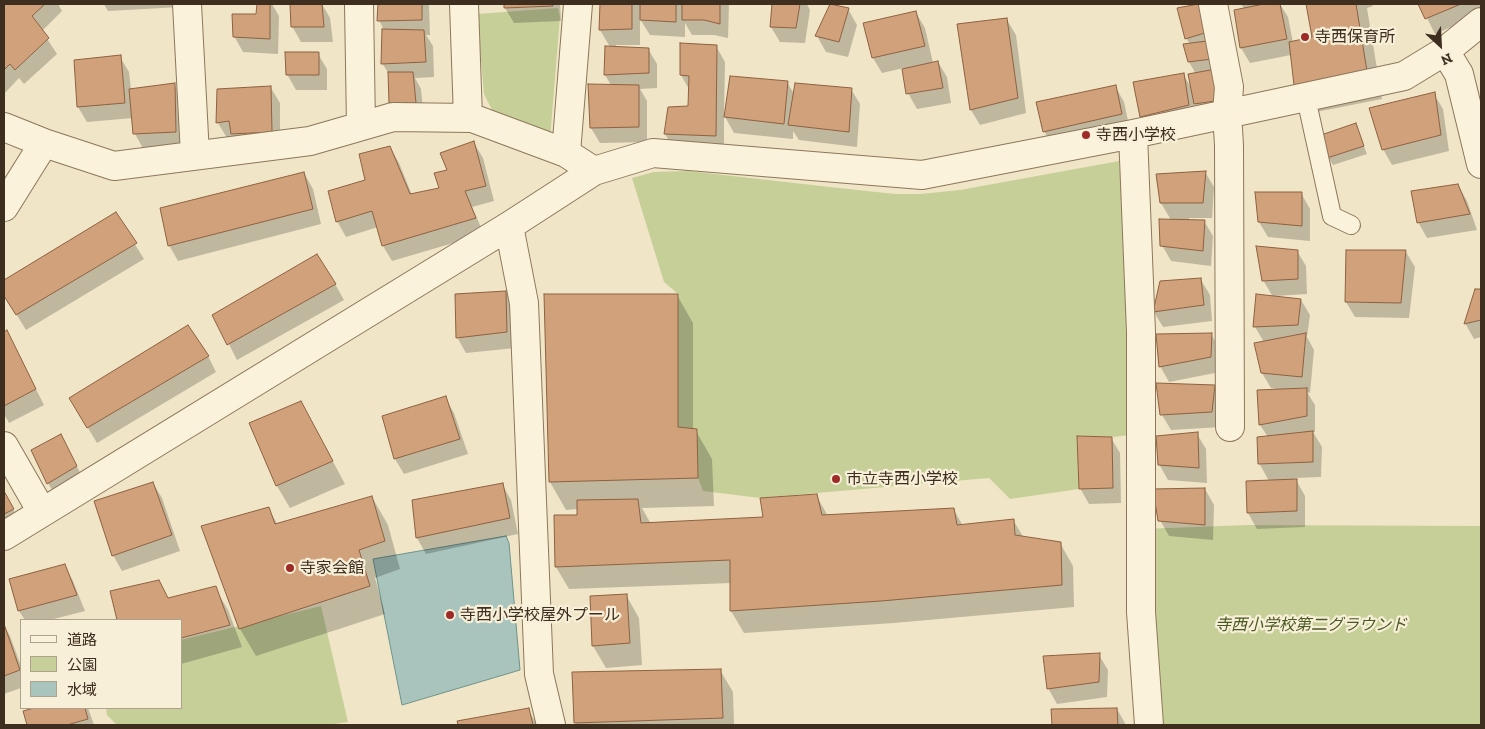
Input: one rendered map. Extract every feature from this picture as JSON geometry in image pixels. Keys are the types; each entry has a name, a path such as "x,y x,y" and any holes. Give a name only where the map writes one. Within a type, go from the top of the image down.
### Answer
{"street":[{"path":"187,4 195,155"},
{"path":"359,4 361,126"},
{"path":"464,4 468,118"},
{"path":"566,153 578,4"},
{"path":"1213,4 1229,87 1227,114 1230,154 1230,427"},
{"path":"4,536 509,226 594,171 653,153 922,174 1133,134 1404,76 1445,51 1481,22"},
{"path":"1445,51 1459,74 1481,164"},
{"path":"4,127 44,143 114,166 310,141 393,117 468,118 566,153 594,171"},
{"path":"1133,134 1141,332 1141,612 1149,725"},
{"path":"4,207 44,143"},
{"path":"509,226 524,303 539,674 551,725"},
{"path":"4,446 42,512"}],"lane":[{"path":"1306,98 1332,216 1351,225"}],"green space":[{"path":"558,8 560,17 550,139 498,122 484,94 477,14"},
{"path":"1119,161 1139,434 1112,437 1077,436 1079,489 1010,499 989,478 760,498 703,491 698,478 697,430 678,427 678,294 664,282 632,178 654,172 688,171 895,194 920,194 960,190"},
{"name":"寺西小学校第二グラウンド","path":"1248,525 1481,526 1481,725 1150,725 1141,529"},
{"path":"321,606 348,722 328,725 117,725 107,715 106,709 182,709 182,640"}],"water":[{"name":"寺西小学校屋外プール","path":"506,536 509,543 520,670 402,705 373,559"}],"building":[{"path":"4,4 45,4 32,16 49,38 15,70 10,64 4,70"},
{"path":"257,4 270,4 270,39 233,37 232,14 256,14"},
{"path":"290,4 322,4 324,27 291,27"},
{"path":"378,4 422,4 422,20 377,21"},
{"path":"504,4 552,4 553,6 504,8"},
{"path":"600,4 632,4 632,29 599,30"},
{"path":"640,4 676,4 676,22 640,20"},
{"path":"682,4 720,4 720,24 704,20 682,20"},
{"path":"772,4 800,4 796,28 770,27"},
{"path":"830,4 849,8 839,42 815,36"},
{"path":"1204,4 1208,32 1185,39 1177,8"},
{"path":"1264,4 1280,4 1287,39 1240,48 1234,10"},
{"path":"1306,4 1356,4 1367,71 1294,85 1289,42 1312,37"},
{"path":"1418,4 1461,4 1425,19"},
{"path":"916,11 925,46 872,58 863,23"},
{"path":"1007,18 1018,98 970,110 957,24"},
{"path":"382,29 424,30 426,62 381,64"},
{"path":"1207,41 1212,59 1188,62 1183,44"},
{"path":"680,43 717,45 716,136 664,134 668,107 688,106 689,76 680,75"},
{"path":"605,46 649,48 649,73 604,75"},
{"path":"285,52 319,52 319,75 286,75"},
{"path":"121,55 125,103 77,107 74,60"},
{"path":"938,61 943,88 906,94 902,69"},
{"path":"1216,69 1222,100 1194,104 1188,74"},
{"path":"388,72 413,72 416,103 389,103"},
{"path":"1184,73 1189,105 1140,117 1133,82"},
{"path":"730,76 788,81 784,124 724,117"},
{"path":"175,83 176,132 133,134 129,89"},
{"path":"795,83 852,88 849,132 788,125"},
{"path":"588,84 639,85 639,127 590,128"},
{"path":"1116,85 1122,114 1043,132 1036,102"},
{"path":"271,86 272,132 231,134 229,121 216,123 217,89"},
{"path":"1435,92 1441,135 1382,150 1369,108"},
{"path":"1356,123 1364,146 1327,158 1321,135"},
{"path":"474,141 486,186 465,191 476,218 382,246 372,211 336,222 328,191 365,180 359,154 390,146 410,194 439,188 434,173 447,170 440,153"},
{"path":"1206,171 1203,203 1160,203 1156,174"},
{"path":"304,172 313,209 168,246 160,208"},
{"path":"1458,184 1470,214 1417,223 1411,191"},
{"path":"1255,192 1302,192 1302,226 1258,222"},
{"path":"116,212 137,243 16,315 4,296 4,280"},
{"path":"1159,219 1205,220 1203,251 1160,246"},
{"path":"1256,246 1298,250 1298,279 1262,281"},
{"path":"1346,250 1406,250 1401,303 1345,302"},
{"path":"317,254 336,284 227,345 212,315"},
{"path":"1201,278 1204,305 1153,312 1160,281"},
{"path":"1475,289 1481,289 1481,320 1464,324"},
{"path":"506,291 507,332 456,338 455,294"},
{"path":"544,294 678,294 678,427 697,429 698,478 549,482"},
{"path":"1256,294 1301,299 1298,325 1253,327"},
{"path":"188,325 209,356 87,428 69,398"},
{"path":"7,330 36,389 4,406 4,332"},
{"path":"1212,333 1211,357 1159,367 1156,334"},
{"path":"1306,333 1302,377 1261,373 1254,343"},
{"path":"1156,383 1215,385 1212,412 1160,415"},
{"path":"1307,388 1307,416 1259,425 1257,390"},
{"path":"446,396 460,439 394,459 382,416"},
{"path":"301,401 333,461 276,486 249,423"},
{"path":"1313,431 1313,462 1258,464 1257,437"},
{"path":"1198,432 1199,468 1158,465 1156,436"},
{"path":"61,434 77,466 47,484 31,450"},
{"path":"1077,436 1112,437 1113,488 1079,489"},
{"path":"1297,479 1297,511 1247,513 1246,481"},
{"path":"153,482 172,535 112,556 94,501"},
{"path":"503,483 510,518 416,538 412,500"},
{"path":"1205,488 1205,525 1158,521 1153,489"},
{"path":"4,491 14,509 4,514"},
{"path":"817,494 822,515 954,508 957,525 1014,519 1015,535 1061,542 1062,585 881,601 730,611 730,560 555,567 554,515 577,515 577,500 638,499 641,523 763,517 760,498"},
{"name":"寺家会館","path":"372,496 385,541 359,550 370,586 239,629 201,526 269,507 275,524"},
{"path":"65,564 77,595 18,611 9,579"},
{"path":"159,580 168,598 216,586 230,625 182,638 182,619 117,619 110,591"},
{"path":"627,594 630,643 592,646 590,596"},
{"path":"4,624 20,670 4,676"},
{"path":"1100,653 1099,682 1047,689 1043,656"},
{"path":"721,669 723,718 574,723 572,672"},
{"path":"529,708 533,725 458,725 457,721"},
{"path":"1117,708 1118,725 1052,725 1051,709"},
{"path":"30,709 85,709 88,719 67,725 27,725 23,711"}],"place":[{"name":"寺西保育所","path":"1305,37"},
{"name":"寺西小学校","path":"1086,135"},
{"name":"市立寺西小学校","path":"836,479"},
{"name":"寺家会館","path":"290,568"},
{"name":"寺西小学校屋外プール","path":"450,615"}]}
